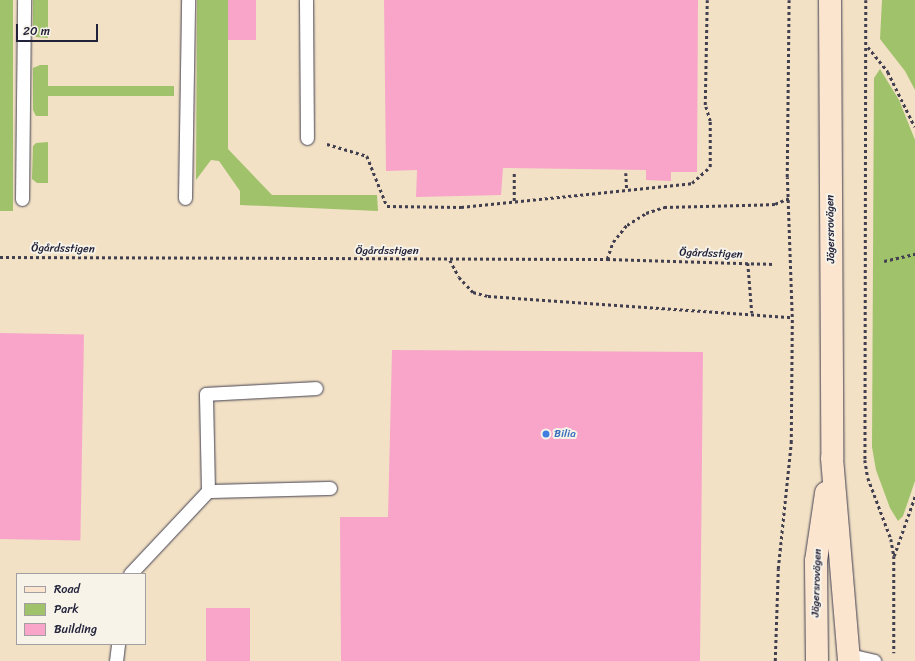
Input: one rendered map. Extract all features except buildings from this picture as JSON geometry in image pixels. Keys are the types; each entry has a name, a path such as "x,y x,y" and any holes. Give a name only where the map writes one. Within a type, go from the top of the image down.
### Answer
{"street":[{"name":"Jägersrovägen","path":"830,0 832,458 849,658"},
{"name":"Jägersrovägen","path":"817,661 816,561 832,458"}],"lane":[{"path":"22,199 24,0"},
{"path":"185,198 188,0"},
{"path":"306,0 307,138"},
{"path":"131,573 208,491 206,394 316,388"},
{"path":"208,491 330,488"},
{"path":"116,661 118,645"},
{"path":"849,658 874,661"}],"path":[{"path":"307,138 367,156 387,206 461,207 692,183 710,167 710,121 705,105 707,0"},
{"path":"775,661 778,569 792,443 792,317 789,198 787,176 789,0"},
{"path":"866,0 865,460 868,478 891,539 894,556 894,661"},
{"path":"867,47 888,72 915,127"},
{"path":"514,171 514,201"},
{"path":"626,173 627,190"},
{"path":"607,259 613,242 627,225 652,211 664,207 703,204 775,204 789,198"},
{"path":"884,261 915,254"},
{"name":"Ögårdsstigen","path":"0,257 450,260 607,259 773,264"},
{"path":"450,260 459,277 473,292 488,296 752,313 792,317"},
{"path":"748,263 752,313"},
{"path":"894,556 915,496"}],"green space":[{"path":"0,0 13,0 13,211 0,211"},
{"path":"33,0 48,0 48,38 36,37 33,32"},
{"path":"197,0 228,0 228,149 272,195 377,195 378,211 240,205 240,191 219,161 211,160 196,180"},
{"path":"882,0 915,0 915,90 905,71 880,39"},
{"path":"40,65 48,65 48,86 174,86 174,96 48,96 48,116 36,116 33,110 33,68"},
{"path":"880,69 899,100 915,140 915,481 903,516 898,521 890,508 876,470 872,447 874,78"},
{"path":"48,142 48,183 37,183 32,179 33,146 36,143"}],"place":[{"name":"Bilia","path":"546,434"}]}
